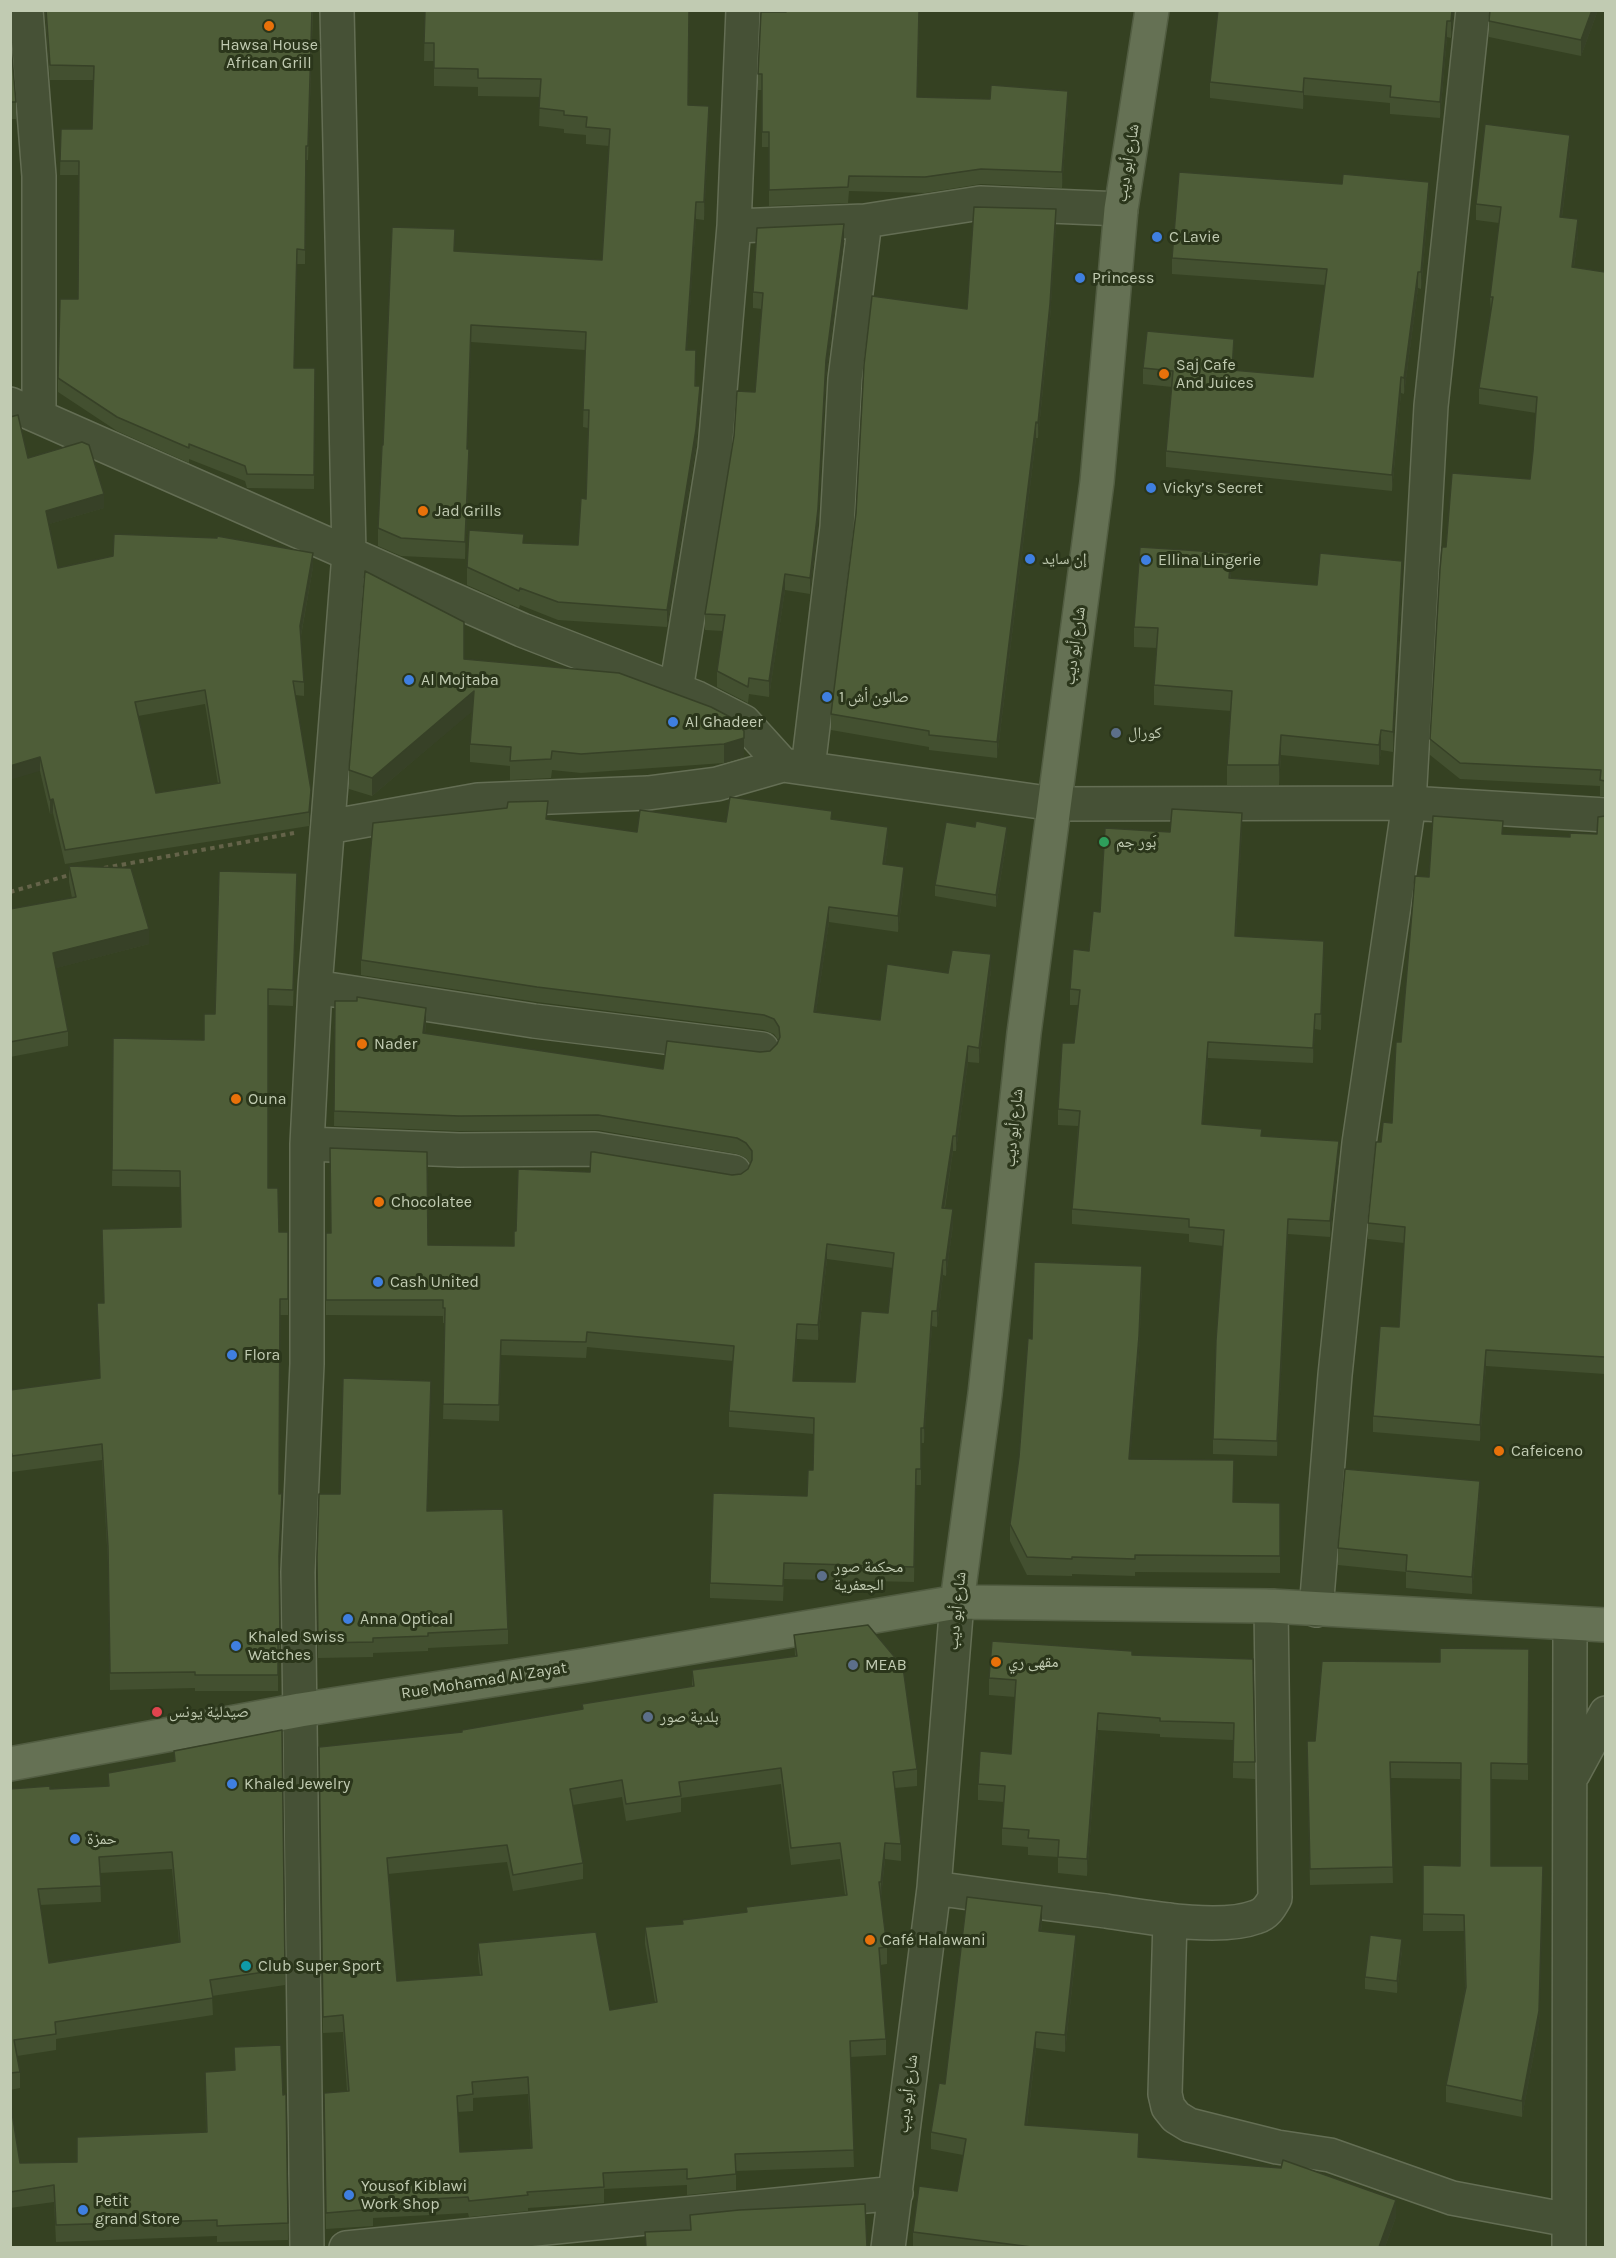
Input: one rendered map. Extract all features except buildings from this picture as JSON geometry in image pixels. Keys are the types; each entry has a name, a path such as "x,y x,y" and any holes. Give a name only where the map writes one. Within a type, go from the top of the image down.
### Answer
{"main road":[{"name":"شارع أبو ديب","path":"957,1602 985,1394 1024,1033 1097,483 1121,209 1152,10"},
{"name":"Rue Mohamad Al Zayat","path":"10,1764 300,1710 587,1665 957,1602 1271,1606 1605,1625"}],"street":[{"path":"27,10 39,176 25,409 522,630 697,698 744,722 795,767"},
{"path":"307,2247 298,1572 307,1364 307,1144 315,987 349,554 337,10"},
{"path":"676,690 715,449 734,226 743,10"},
{"path":"1316,1610 1335,1375 1359,1143 1409,803 1431,406 1473,10"},
{"path":"734,226 864,221 980,203 1121,209"},
{"path":"795,767 837,527 844,379 864,221"},
{"path":"328,827 478,800 648,793 717,784 795,767 1054,804 1409,803 1605,815"},
{"path":"315,987 534,1021 762,1049"},
{"path":"307,1144 459,1150 595,1149 734,1172"},
{"name":"شارع أبو ديب","path":"888,2247 934,1888 957,1602"},
{"path":"934,1888 1170,1920 1211,1923 1244,1920 1268,1911 1275,1898 1271,1606"},
{"path":"1170,1920 1165,2094 1168,2107 1176,2117 1190,2126 1277,2147 1330,2155 1452,2198 1569,2234 1570,1624"},
{"path":"1571,1778 1605,1713"},
{"path":"345,2247 896,2193"}],"path":[{"path":"98,869 328,827"},
{"path":"10,892 75,874"}],"place":[{"name":"Hawsa House African Grill","path":"269,26"},
{"name":"C Lavie","path":"1157,237"},
{"name":"Princess","path":"1080,278"},
{"name":"Saj Cafe And Juices","path":"1164,374"},
{"name":"Vicky’s Secret","path":"1151,488"},
{"name":"Jad Grills","path":"423,511"},
{"name":"إن سايد","path":"1030,559"},
{"name":"Ellina Lingerie","path":"1146,560"},
{"name":"Al Mojtaba","path":"409,680"},
{"name":"صالون أش 1","path":"827,697"},
{"name":"Al Ghadeer","path":"673,722"},
{"name":"كورال","path":"1116,733"},
{"name":"بَور جم","path":"1104,842"},
{"name":"Nader","path":"362,1044"},
{"name":"Ouna","path":"236,1099"},
{"name":"Chocolatee","path":"379,1202"},
{"name":"Cash United","path":"378,1282"},
{"name":"Flora","path":"232,1355"},
{"name":"Cafeiceno","path":"1499,1451"},
{"name":"محكمة صور الجعفرية","path":"822,1576"},
{"name":"Anna Optical","path":"348,1619"},
{"name":"Khaled Swiss Watches","path":"236,1646"},
{"name":"مقهى ري","path":"996,1662"},
{"name":"MEAB","path":"853,1665"},
{"name":"صيدلية يونس","path":"157,1712"},
{"name":"بلدية صور","path":"648,1717"},
{"name":"Khaled Jewelry","path":"232,1784"},
{"name":"حمزة","path":"75,1839"},
{"name":"Café Halawani","path":"870,1940"},
{"name":"Club Super Sport","path":"246,1966"},
{"name":"Yousof Kiblawi Work Shop","path":"349,2195"},
{"name":"Petit grand Store","path":"83,2210"}]}
